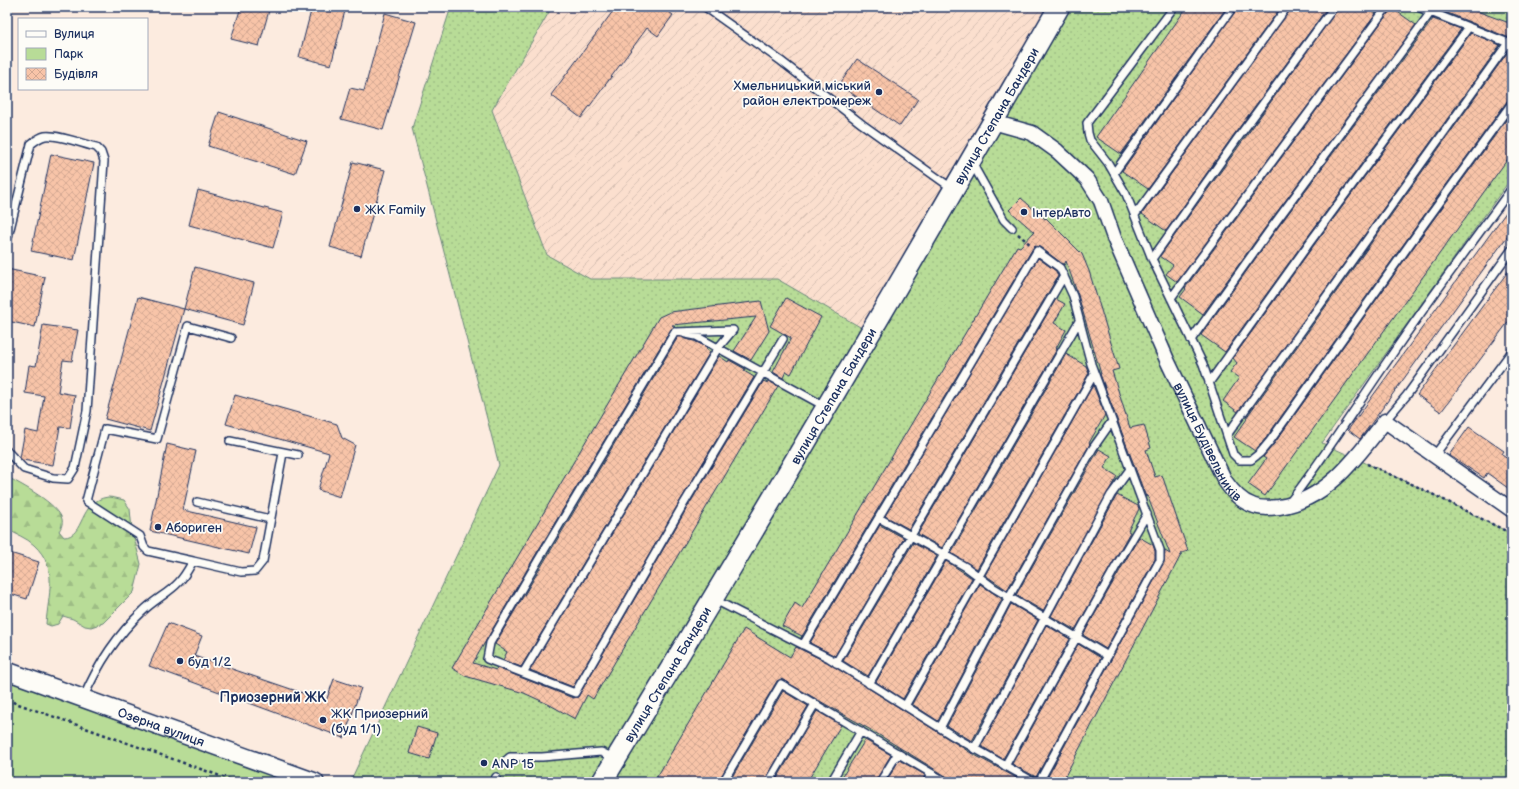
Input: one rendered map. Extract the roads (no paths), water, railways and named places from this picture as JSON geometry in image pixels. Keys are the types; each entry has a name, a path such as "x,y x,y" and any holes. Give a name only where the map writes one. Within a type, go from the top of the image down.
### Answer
{"main road":[{"name":"вулиця Степана Бандери","path":"602,782 713,599 954,190 1059,7"}],"street":[{"name":"вулиця Будівельників","path":"993,122 1032,133 1057,151 1087,179 1101,201 1114,238 1167,360 1225,481 1237,496 1252,505 1268,508 1287,506 1302,501 1330,484 1356,459 1385,421"},
{"path":"1385,421 1512,510"},
{"name":"Озерна вулиця","path":"7,672 315,782"}],"lane":[{"path":"705,7 781,61 862,124 954,190"},
{"path":"1174,7 1087,123 1088,133 1090,140 1108,163 1126,194 1152,259 1203,364 1233,454 1239,460 1251,460 1260,453 1512,103"},
{"path":"1114,173 1233,7"},
{"path":"1134,215 1286,7"},
{"path":"1152,259 1237,139 1334,7"},
{"path":"1171,298 1387,7"},
{"path":"1227,435 1510,44 1418,7"},
{"path":"1191,340 1269,231 1431,12"},
{"path":"1209,383 1310,242 1469,27"},
{"path":"7,241 31,144 38,138 52,136 96,147 101,152 104,161 87,411 76,468 68,479 53,478 24,469 7,452"},
{"path":"970,161 1004,220 1012,228"},
{"path":"1287,506 1324,457 1342,427 1416,318 1512,188"},
{"path":"1385,421 1407,394 1512,249"},
{"path":"803,646 1037,251 1060,268 1073,296 1094,374 1160,550 1160,560 1039,782"},
{"path":"836,663 1064,276"},
{"path":"869,684 1079,321"},
{"path":"231,338 188,326 157,439 105,429 86,501 140,536 144,547 148,552 241,572 255,571 263,561 283,453"},
{"path":"522,673 718,348 733,330 675,332"},
{"path":"675,332 696,336 826,407"},
{"path":"675,332 539,559 490,644 487,659 575,693 683,505 783,339"},
{"path":"1434,456 1512,351"},
{"path":"905,706 1094,374"},
{"path":"940,728 1009,596 1093,448 1112,421"},
{"path":"230,441 298,455"},
{"path":"974,748 1111,495 1130,469"},
{"path":"1308,479 1310,488 1317,492"},
{"path":"197,502 270,519"},
{"path":"1005,766 1114,568 1147,514"},
{"path":"879,518 966,567 1009,596 1108,656"},
{"path":"83,699 92,678 120,636 143,611 179,582 192,561"},
{"path":"713,599 836,663 940,728 1034,782"},
{"path":"723,782 781,684 946,782"},
{"path":"769,782 815,704"},
{"path":"831,782 860,731"},
{"path":"504,762 510,758 601,752 616,759"},
{"path":"880,782 898,753"},
{"path":"927,782 932,774"}],"place":[{"name":"Хмельницький міський район електромереж","path":"879,92"},
{"name":"ЖК Family","path":"357,209"},
{"name":"ІнтерАвто","path":"1024,212"},
{"name":"Абориген","path":"158,527"},
{"name":"буд 1/2","path":"180,661"},
{"name":"ЖК Приозерний (буд 1/1)","path":"323,720"},
{"name":"ANP 15","path":"484,763"}],"district":[{"name":"Приозерний ЖК","path":"273,697"}]}
